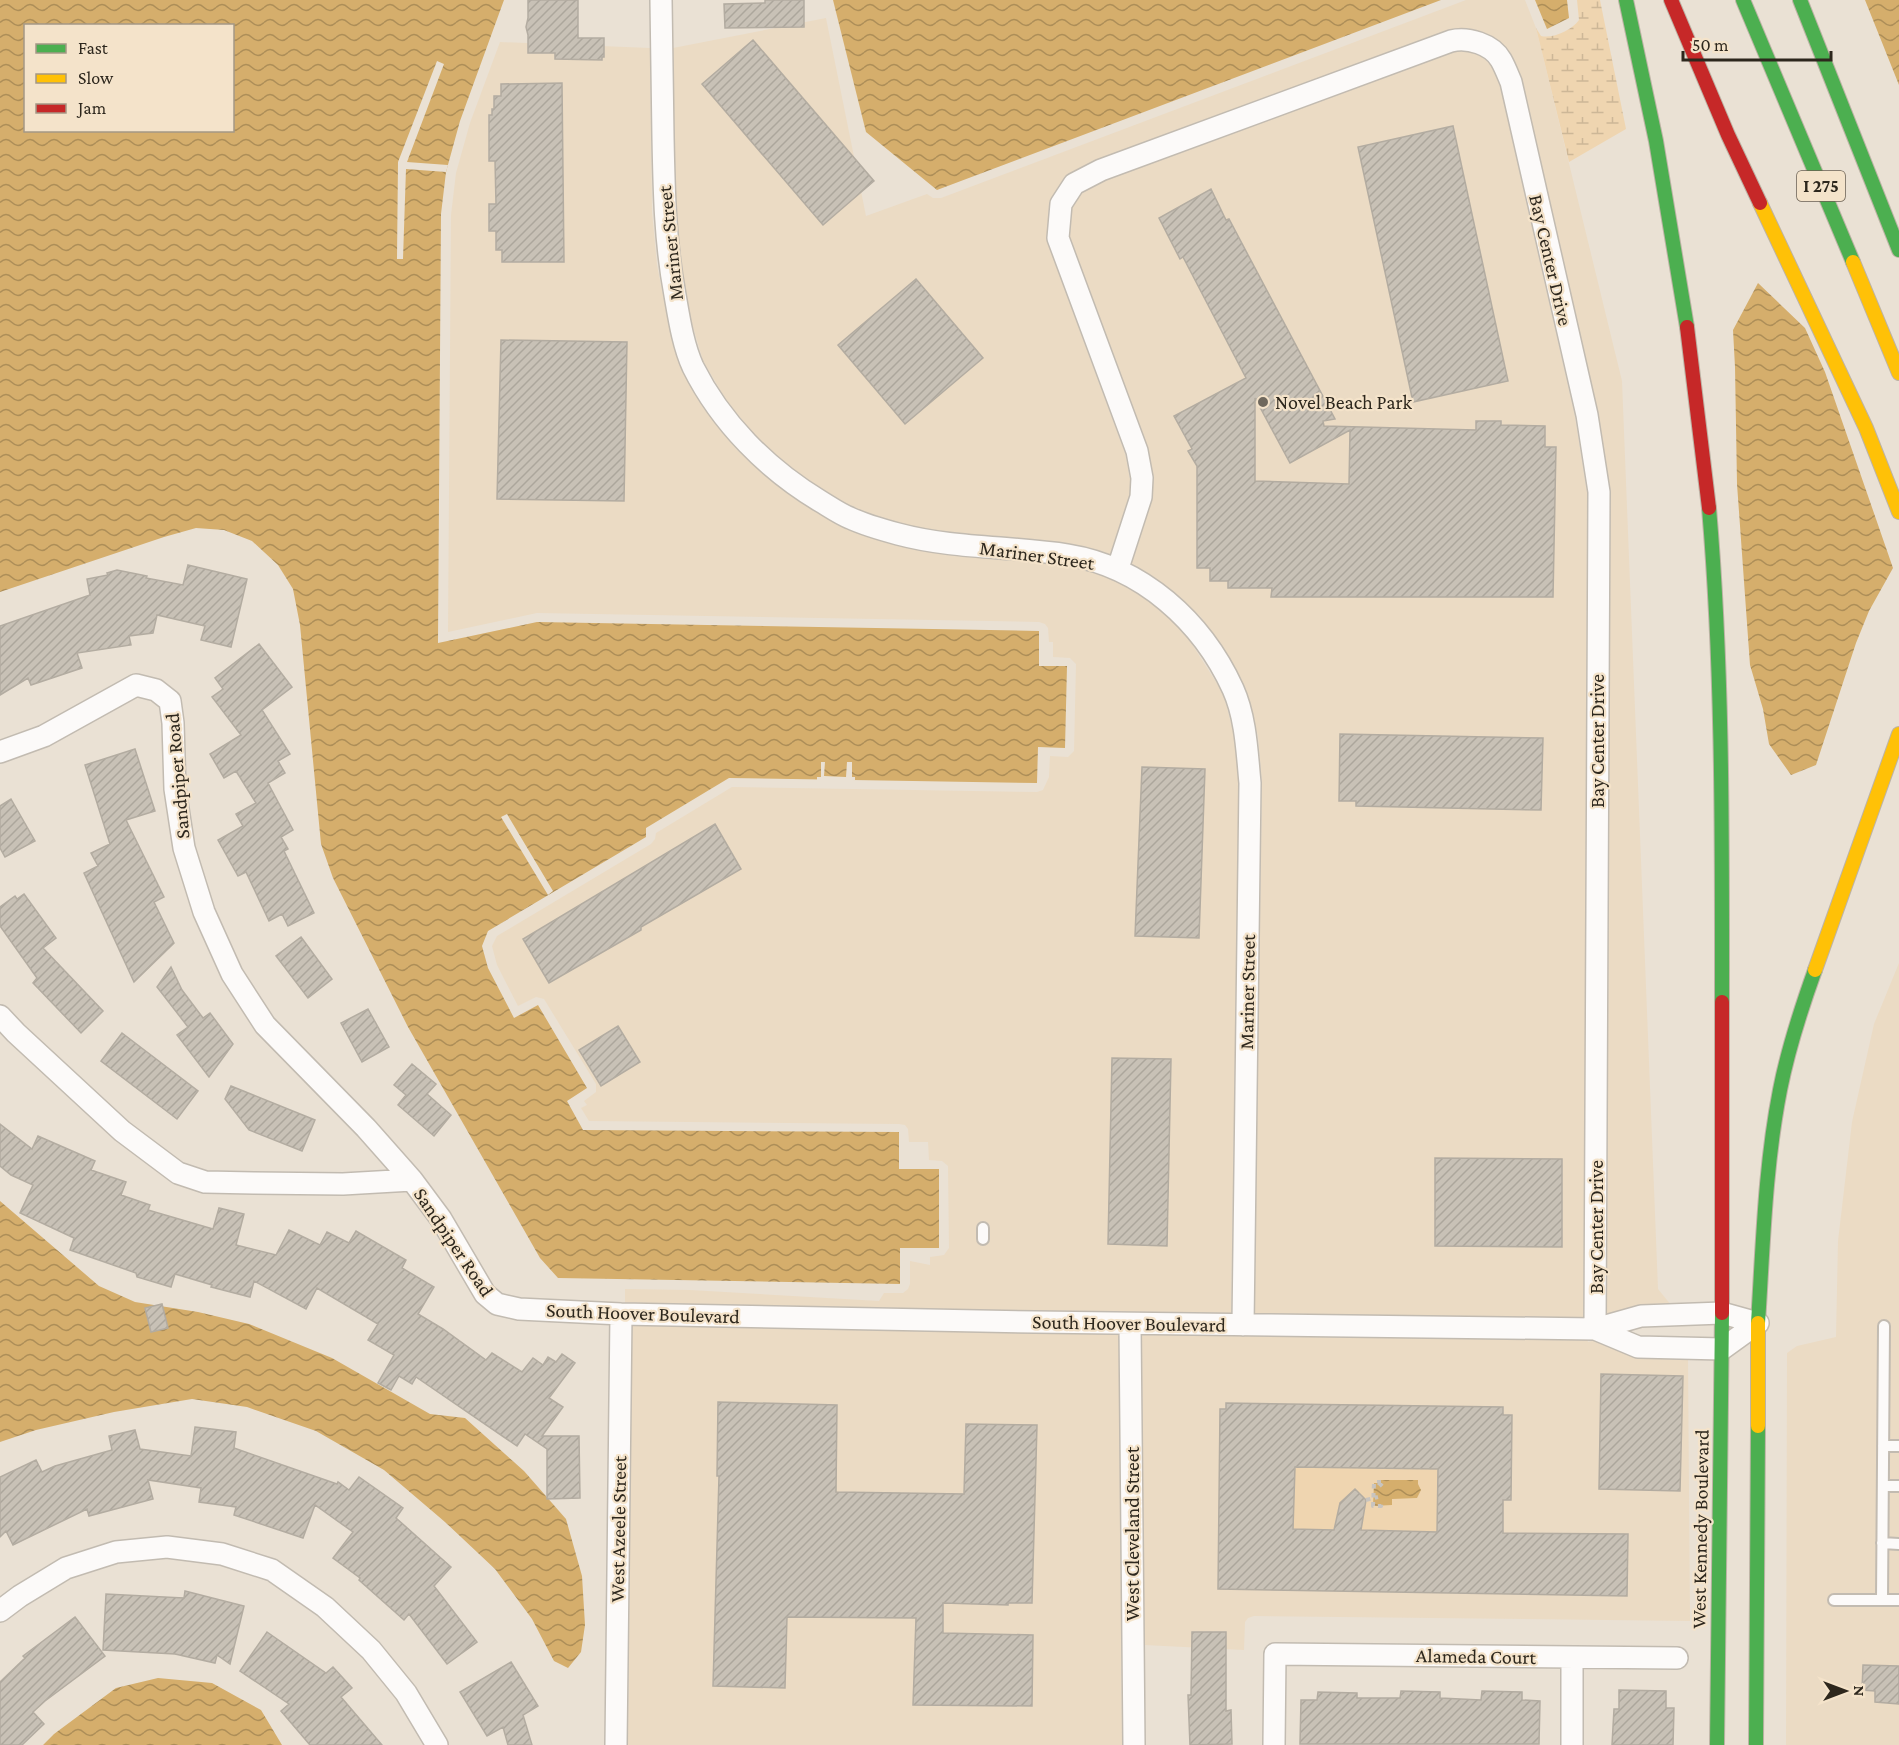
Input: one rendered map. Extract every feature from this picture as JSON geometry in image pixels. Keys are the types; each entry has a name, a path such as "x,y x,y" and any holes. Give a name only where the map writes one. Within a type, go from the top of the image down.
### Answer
{"main road":[{"name":"West Kennedy Boulevard","path":"1626,0 1664,179 1680,273 1701,425 1714,573 1722,734 1722,1348 1717,1745"},
{"path":"1671,0 1728,135 1866,428 1899,512"},
{"name":"I 275","path":"1743,0 1899,373"},
{"name":"I 275","path":"1800,0 1899,250"},
{"path":"1756,1745 1758,1323 1767,1185 1780,1090 1806,995 1899,734"}],"street":[{"name":"Mariner Street","path":"661,0 664,212 669,264 679,320 692,364 716,406 746,443 782,475 849,518 898,534 946,544 1070,555 1118,568 1159,595 1192,623 1212,649 1234,690 1246,736 1250,783 1243,1325"},
{"name":"Bay Center Drive","path":"1118,568 1141,497 1142,478 1137,451 1058,238 1061,204 1074,184 1101,170 1452,41 1463,38 1483,45 1500,58 1511,82 1587,415 1599,492 1595,1329"},
{"name":"Sandpiper Road","path":"0,752 44,736 136,686 156,690 170,701 175,789 184,848 204,912 232,974 265,1025 366,1128 412,1180 441,1219 485,1294 497,1304"},
{"name":"Sandpiper Road","path":"0,1016 122,1131 178,1173 205,1182 343,1184 412,1180"},
{"name":"South Hoover Boulevard","path":"497,1304 519,1310 621,1314 1130,1324 1595,1329 1641,1316 1722,1313 1758,1323"},
{"name":"West Azeele Street","path":"616,1745 621,1314"},
{"path":"1595,1329 1638,1347 1722,1348 1758,1323"},
{"name":"West Cleveland Street","path":"1130,1324 1134,1745"},
{"path":"0,1611 66,1568 116,1552 166,1547 222,1554 272,1570 325,1607 371,1650 406,1693 437,1745"},
{"name":"Alameda Court","path":"1274,1745 1275,1654 1677,1658"},
{"path":"1572,1657 1572,1745"}],"lane":[{"path":"1882,1600 1884,1326"},
{"path":"1882,1446 1899,1446"},
{"path":"1882,1486 1899,1486"},
{"path":"1882,1543 1899,1544"},
{"path":"1834,1600 1899,1600"}],"path":[{"path":"1382,1502 1381,1506 1373,1506 1376,1498 1374,1483 1379,1482 1383,1487"},
{"path":"1366,1500 1376,1498"}],"shaded area":[{"path":"1466,0 1525,0 1536,28 1622,381 1658,1289 1671,1305 1607,1315 1610,491 1598,413 1522,80 1508,50 1486,35 1467,28 1459,28 1097,161 1064,179 1049,204 1047,241 1125,453 1130,479 1130,495 1110,555 1072,545 947,534 901,524 854,509 818,487 789,467 755,436 726,400 703,361 690,317 680,262 675,211 673,48 826,18 866,216 927,194 933,198 941,198"},
{"path":"500,42 650,48 652,212 657,265 668,321 682,369 706,411 736,449 774,483 845,528 894,544 943,554 1068,565 1112,578 1151,602 1183,630 1223,693 1235,738 1239,784 1231,1315 625,1304 625,1289 690,1290 879,1301 884,1293 903,1293 910,1284 910,1261 930,1265 930,1257 944,1255 949,1248 948,1166 942,1161 929,1160 928,1142 909,1142 908,1129 905,1125 899,1124 589,1121 581,1108 587,1105 584,1101 596,1092 596,1084 544,999 536,997 518,1006 497,965 492,946 497,936 651,844 656,833 732,787 1037,792 1043,790 1049,777 1050,756 1068,757 1074,751 1076,664 1070,658 1053,657 1053,642 1049,642 1048,628 1039,622 537,613 448,632 451,215 456,173 470,123"},
{"path":"1462,49 1476,53 1491,64 1500,85 1575,417 1587,493 1584,1319 1254,1315 1262,784 1258,736 1245,687 1200,616 1165,586 1131,564 1152,499 1153,476 1147,447 1069,237 1072,207 1082,192 1106,180"},
{"path":"1899,963 1899,1745 1786,1745 1787,1353 1797,1346 1836,1337 1838,1241 1852,1122 1874,1024"},
{"path":"632,1324 1119,1334 1122,1745 628,1745"},
{"path":"1142,1334 1587,1339 1588,1342 1595,1340 1638,1358 1688,1358 1690,1621 1254,1616 1245,1622 1244,1650 1144,1645","holes":["1295,1458 1448,1469 1436,1541 1284,1531"]}],"green space":[{"path":"1577,0 1600,0 1626,129 1569,162 1536,28 1541,36 1546,37 1562,33 1572,27 1579,20"},
{"path":"1295,1467 1438,1469 1437,1532 1293,1529"}],"water":[{"path":"0,0 504,0 460,121 446,172 441,214 438,643 537,622 1039,631 1039,666 1067,666 1065,748 1038,747 1037,783 729,778 646,828 646,837 488,931 482,946 488,968 514,1018 538,1005 587,1088 567,1101 583,1130 899,1132 899,1169 939,1169 939,1248 900,1248 900,1284 558,1278 540,1258 408,1027 333,878 321,844 300,625 293,589 278,565 252,541 224,530 196,528 0,592"},
{"path":"833,0 1441,0 937,190 866,132"},
{"path":"1535,0 1567,0 1569,18 1547,29"},
{"path":"1865,0 1899,0 1899,85"},
{"path":"1758,283 1805,328 1825,372 1893,568 1869,611 1856,643 1816,765 1791,775 1769,744 1763,709 1750,665 1737,484 1733,330"},
{"path":"0,1201 99,1286 135,1302 198,1312 249,1324 332,1358 430,1414 465,1418 524,1471 566,1519 582,1576 585,1625 581,1652 568,1668 554,1661 532,1619 495,1569 384,1470 316,1431 247,1407 192,1399 114,1412 36,1430 0,1442"},
{"path":"1379,1480 1418,1480 1421,1490 1417,1498 1392,1499 1392,1505 1373,1506 1374,1483 1378,1483"},
{"path":"158,1678 212,1683 261,1710 282,1745 43,1745 54,1734 116,1688"}],"pier":[{"path":"437,61 444,64 407,162 448,165 446,172 406,169 403,259 397,259 398,162"},
{"path":"821,762 825,762 824,776 846,777 847,762 852,762 852,777 855,777 855,780 817,780 817,777 821,777"},
{"path":"507,814 553,891 548,895 501,817"}],"building":[{"path":"528,0 578,0 578,38 604,38 602,60 555,59 555,53 528,53 526,27"},
{"path":"765,0 804,0 804,27 725,28 724,4 765,3"},
{"path":"753,40 874,181 823,225 702,84"},
{"path":"562,83 564,262 502,262 502,250 496,250 496,231 489,231 489,204 496,204 495,161 489,161 489,115 492,115 492,109 494,109 494,96 501,96 501,84"},
{"path":"1453,126 1508,381 1413,402 1358,147"},
{"path":"1211,189 1335,419 1323,421 1324,426 1476,430 1476,421 1501,421 1501,425 1545,426 1545,447 1556,447 1553,597 1271,597 1272,588 1228,588 1228,581 1210,581 1210,568 1197,568 1197,466 1188,451 1192,449 1174,416 1246,378 1183,257 1180,259 1159,218","holes":["1255,398 1290,463 1350,430 1349,484 1255,481"]},
{"path":"916,279 983,358 905,424 838,345"},
{"path":"501,340 627,342 624,501 497,499"},
{"path":"188,565 247,579 231,647 201,640 205,626 157,615 153,633 129,636 131,645 77,653 82,668 31,685 28,678 0,695 0,626 90,595 87,579 108,575 107,573 117,570 183,585"},
{"path":"259,644 292,687 262,710 290,754 278,761 285,773 268,783 293,830 281,837 288,849 284,851 314,913 288,926 282,914 269,921 246,872 238,876 218,840 243,826 236,814 256,803 236,771 224,778 210,754 241,735 212,697 223,689 215,678"},
{"path":"1340,734 1543,738 1541,810 1356,806 1356,801 1339,801"},
{"path":"135,749 155,811 126,820 164,897 154,902 174,943 134,982 84,873 98,866 91,853 110,844 85,765"},
{"path":"1142,767 1205,769 1199,938 1135,936"},
{"path":"11,799 35,841 5,857 0,848 0,806"},
{"path":"715,824 741,869 549,983 523,939"},
{"path":"24,894 56,938 43,948 103,1011 81,1033 33,983 37,978 0,926 0,907 15,896 17,899"},
{"path":"301,937 332,979 308,998 276,956"},
{"path":"171,967 182,990 203,1018 210,1013 233,1044 209,1077 177,1035 188,1027 157,987"},
{"path":"368,1009 389,1047 362,1062 341,1023"},
{"path":"618,1026 640,1062 601,1086 579,1050"},
{"path":"122,1033 198,1091 177,1119 101,1061"},
{"path":"1112,1058 1171,1059 1167,1246 1108,1244"},
{"path":"412,1064 436,1084 427,1094 451,1115 434,1136 398,1105 406,1095 394,1085"},
{"path":"231,1086 315,1120 302,1151 249,1130 225,1099"},
{"path":"0,1124 32,1149 38,1136 95,1161 91,1170 126,1182 121,1195 150,1205 148,1210 213,1229 219,1208 244,1214 236,1245 276,1255 289,1230 320,1245 327,1232 349,1243 356,1231 406,1260 402,1268 434,1287 418,1314 486,1360 492,1353 522,1372 533,1358 543,1365 548,1357 556,1362 562,1354 575,1363 549,1398 563,1407 542,1436 579,1436 580,1498 547,1499 547,1449 525,1434 517,1446 416,1377 412,1384 399,1376 391,1390 378,1383 394,1355 368,1340 378,1324 317,1288 306,1309 254,1281 250,1297 211,1287 212,1285 175,1274 171,1287 137,1277 136,1273 70,1250 74,1238 20,1213 33,1185 11,1175 0,1166"},
{"path":"1435,1158 1562,1159 1562,1247 1435,1246"},
{"path":"162,1304 168,1328 151,1332 145,1308"},
{"path":"1601,1374 1683,1376 1680,1491 1599,1489"},
{"path":"718,1402 837,1405 836,1492 964,1494 966,1424 1037,1425 1032,1603 1008,1603 1008,1605 943,1603 943,1633 1033,1635 1032,1706 913,1705 916,1618 787,1617 785,1688 713,1686 719,1476 717,1476"},
{"path":"1226,1403 1503,1407 1503,1415 1512,1415 1511,1500 1503,1500 1503,1533 1628,1534 1627,1596 1218,1589 1220,1409 1226,1409","holes":["1295,1467 1438,1469 1437,1532 1361,1530 1366,1500 1355,1489 1340,1503 1334,1530 1293,1529"]},
{"path":"195,1427 236,1432 234,1448 337,1484 338,1482 349,1490 359,1477 403,1508 396,1518 451,1567 434,1586 477,1642 447,1664 409,1614 404,1620 359,1580 360,1578 333,1558 353,1532 315,1505 303,1538 234,1515 236,1507 199,1502 201,1488 148,1480 153,1499 89,1516 87,1509 13,1545 6,1531 0,1537 0,1477 36,1460 42,1472 55,1466 112,1450 109,1436 135,1430 140,1449 191,1456"},
{"path":"185,1591 244,1606 230,1664 217,1655 215,1663 175,1654 103,1650 106,1594 184,1598"},
{"path":"75,1617 105,1656 33,1712 44,1724 22,1745 0,1745 0,1682 25,1658 23,1656"},
{"path":"267,1632 326,1673 333,1667 352,1688 341,1697 382,1745 310,1745 281,1711 289,1704 240,1671"},
{"path":"1192,1632 1226,1632 1226,1711 1231,1710 1232,1744 1190,1745 1188,1695 1191,1695"},
{"path":"511,1662 538,1706 523,1715 532,1745 508,1745 503,1727 487,1736 460,1692"},
{"path":"1863,1665 1899,1666 1899,1704 1875,1702 1875,1691 1862,1690"},
{"path":"1619,1690 1666,1691 1666,1708 1674,1708 1673,1745 1612,1745 1614,1709 1619,1709"},
{"path":"1401,1691 1440,1692 1440,1698 1481,1700 1482,1691 1522,1692 1522,1700 1540,1701 1539,1744 1300,1744 1301,1700 1317,1700 1318,1692 1357,1693 1357,1698 1400,1698"}],"traffic: fast":[{"path":"1626,0 1656,141 1687,327"},
{"path":"1743,0 1853,262"},
{"path":"1800,0 1899,250"},
{"path":"1709,508 1719,693 1722,1002"},
{"path":"1758,1323 1765,1206 1775,1119 1791,1044 1815,970"},
{"path":"1717,1745 1722,1313"},
{"path":"1756,1745 1758,1426"}],"traffic: slow":[{"path":"1760,203 1866,428 1899,512"},
{"path":"1853,262 1899,373"},
{"path":"1815,970 1899,734"},
{"path":"1758,1323 1758,1426"}],"traffic: jam":[{"path":"1671,0 1728,135 1760,203"},
{"path":"1687,327 1709,508"},
{"path":"1722,1002 1722,1313"}],"place":[{"name":"Novel Beach Park","path":"1263,402"}]}
